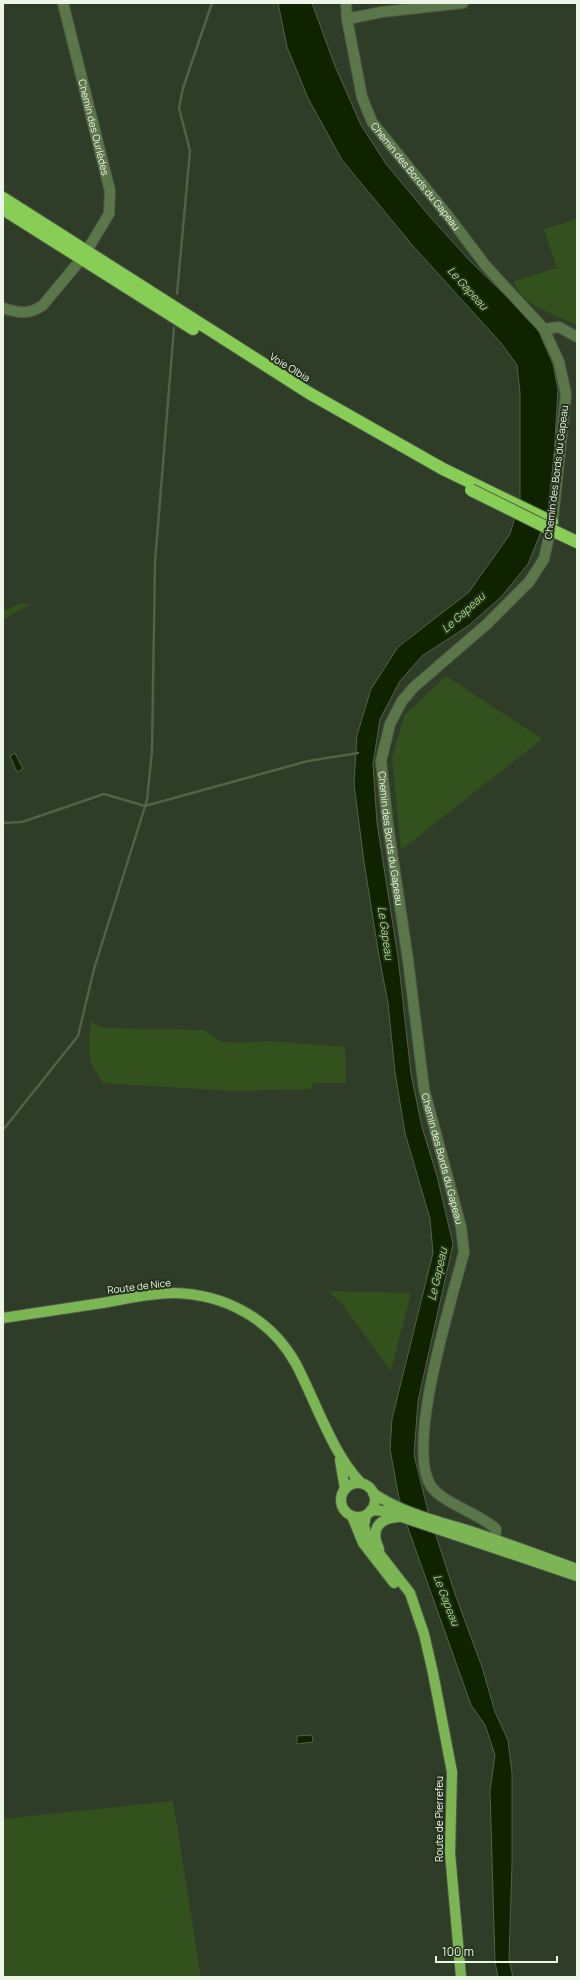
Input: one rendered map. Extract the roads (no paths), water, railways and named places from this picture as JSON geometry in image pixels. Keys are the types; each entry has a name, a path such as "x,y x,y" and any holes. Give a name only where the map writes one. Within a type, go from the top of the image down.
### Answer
{"highway":[{"name":"Voie Olbia","path":"3,198 284,378 472,487"},
{"name":"Voie Olbia","path":"3,208 170,316 301,395 472,487 559,530 577,542"},
{"name":"Voie Olbia","path":"559,530 577,535"}],"main road":[{"name":"Route de Nice","path":"3,1318 140,1297 174,1294 210,1298 227,1302 255,1318 278,1338 295,1363 340,1456"},
{"path":"340,1456 351,1473 361,1483 370,1488 373,1493 375,1502 369,1512 365,1532 410,1593 418,1617"},
{"path":"340,1456 345,1489"},
{"path":"361,1483 352,1484 345,1489 341,1496 342,1506 352,1516 363,1544 399,1588 418,1617"},
{"path":"373,1493 396,1506 448,1529 577,1576"},
{"path":"352,1516 362,1516 369,1512 384,1511 400,1517 494,1542 577,1569"},
{"path":"381,1554 375,1536 378,1526 383,1520 400,1517"},
{"name":"Route de Pierrefeu","path":"418,1617 433,1673 452,1772 450,1853 461,1977"}],"street":[{"name":"Chemin des Ourlèdes","path":"63,3 110,191 109,214 89,247"},
{"name":"Chemin des Bords du Gapeau","path":"346,3 347,19 362,97 372,122 450,217 486,266 544,328 559,362 566,394 553,518 544,559 524,587 487,624 414,687 402,701 390,724 381,761 388,826 408,960 424,1088 461,1227 464,1252 427,1400 423,1435 424,1465 430,1485 439,1494 488,1522 496,1529 494,1542"},
{"path":"347,19 382,12 463,3"},
{"path":"3,308 18,313 37,309 43,305 78,263"},
{"path":"544,328 559,327 577,337"}],"water":[{"name":"Le Gapeau","path":"278,3 312,3 335,66 361,125 386,164 431,218 471,262 536,325 553,364 558,389 554,458 548,515 528,564 501,597 468,626 422,656 400,681 380,719 373,764 377,823 398,957 411,1074 422,1127 437,1176 453,1244 418,1401 414,1455 428,1511 455,1594 482,1667 495,1712 508,1740 512,1773 512,1864 509,1960 513,1977 498,1977 495,1962 490,1791 495,1755 485,1725 471,1705 409,1531 399,1498 390,1449 392,1419 433,1253 430,1219 405,1133 395,1072 388,1003 364,862 354,784 357,735 371,689 398,647 469,592 510,534 520,500 520,393 517,365 501,343 413,246 342,160 308,98 287,47"},
{"path":"15,753 23,769 17,772 10,756"},
{"path":"312,1735 313,1742 297,1744 297,1736"}],"waterway":[{"path":"177,294 190,151 179,108 183,88 212,3"},
{"path":"3,1130 78,1036 94,969 147,800 152,751 155,562 174,328"},
{"path":"3,823 22,822 104,794 145,806 308,761 358,753"}]}
